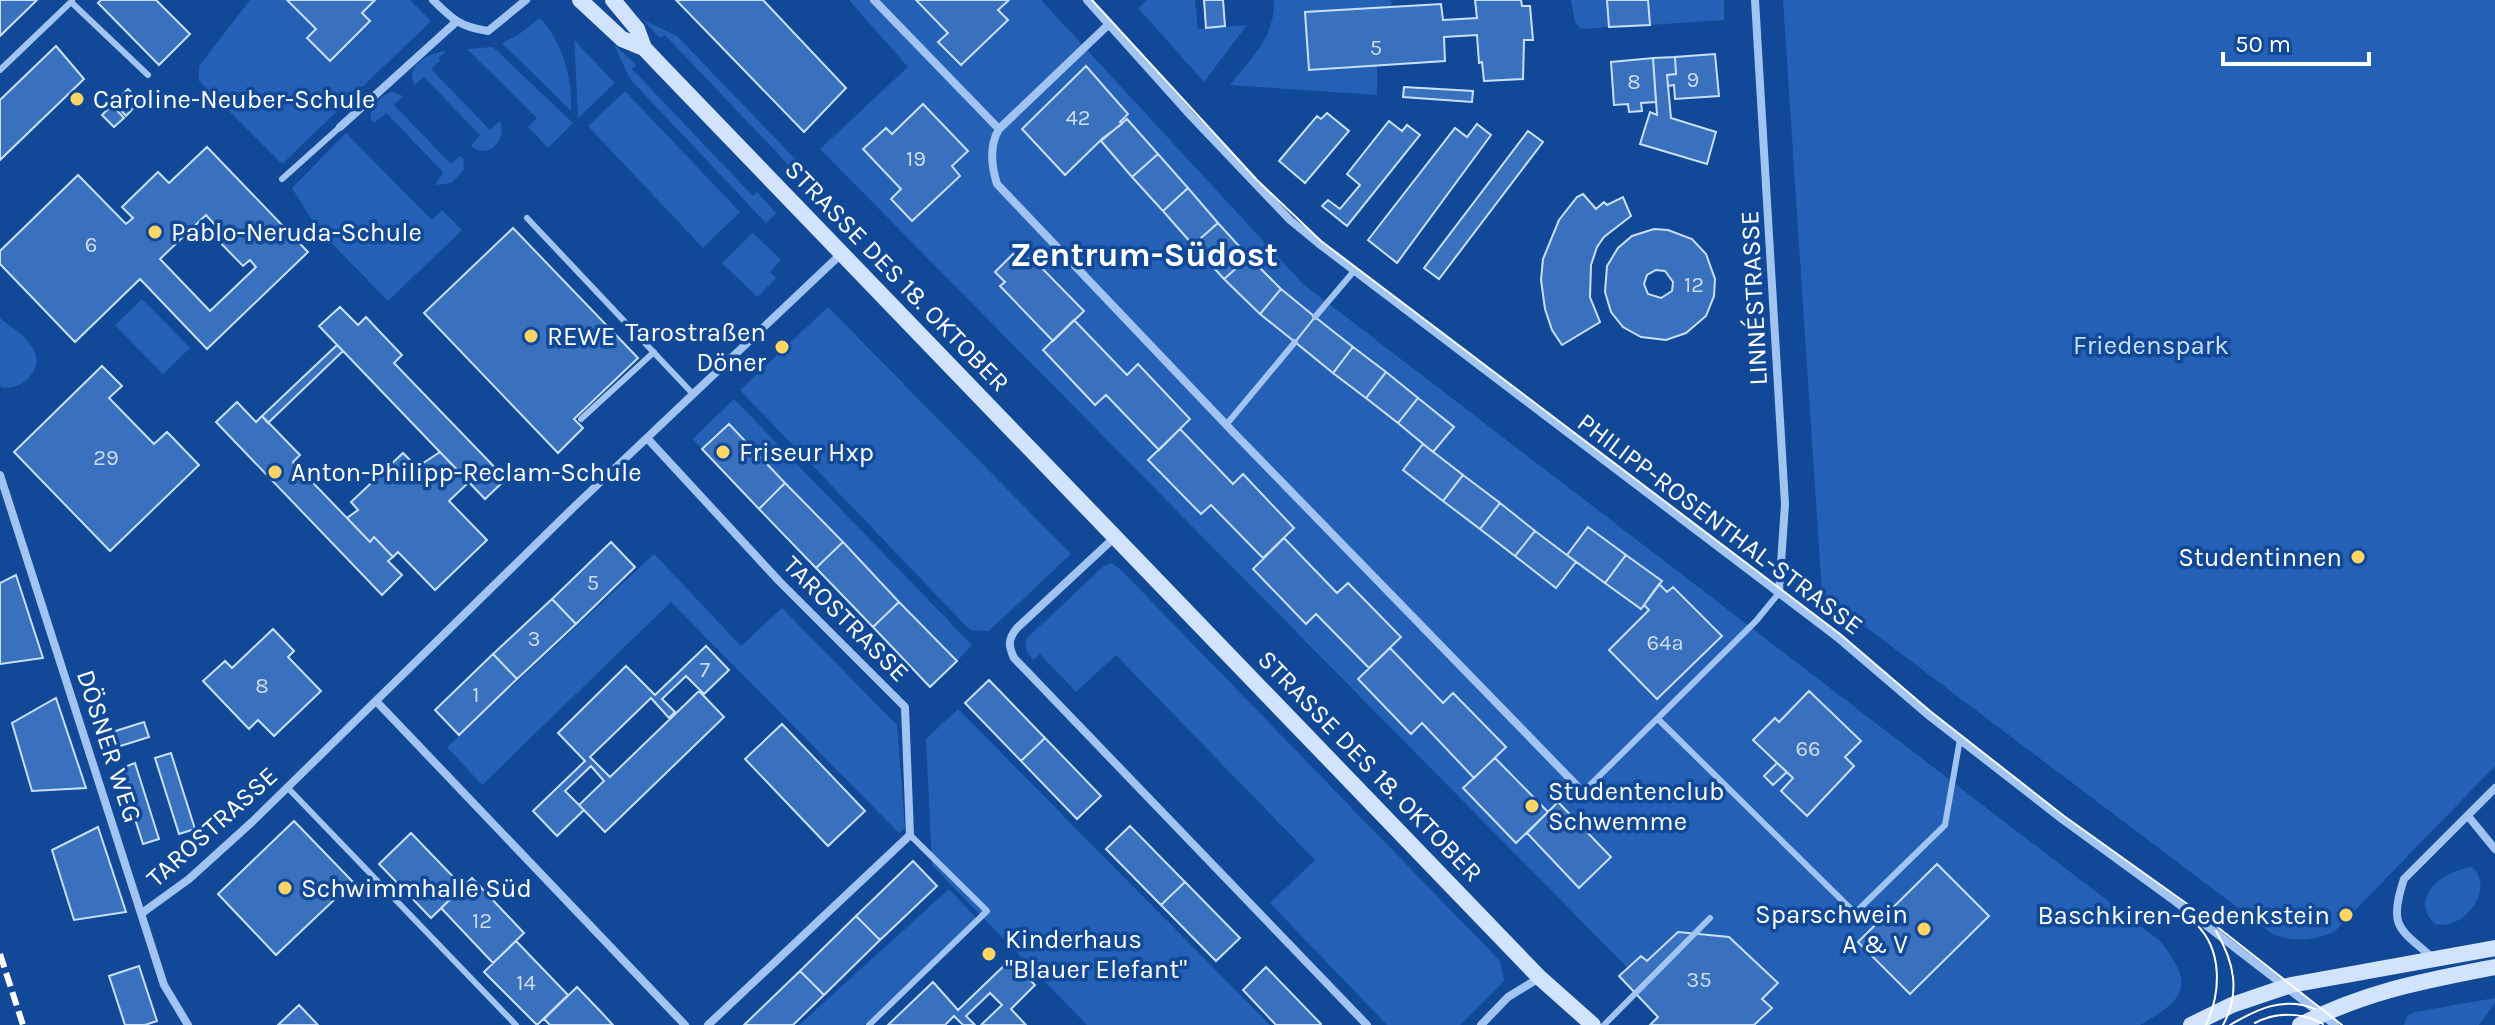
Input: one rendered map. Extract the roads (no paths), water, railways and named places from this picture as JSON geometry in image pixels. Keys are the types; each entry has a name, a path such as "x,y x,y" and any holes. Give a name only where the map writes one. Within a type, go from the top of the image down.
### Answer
{"main road":[{"name":"STRASSE DES 18. OKTOBER","path":"580,0 622,39 644,48 1539,977 1593,1025"},
{"name":"STRASSE DES 18. OKTOBER","path":"613,0 637,29 644,48"},
{"path":"2191,1025 2232,1005 2286,987 2495,948"},
{"path":"2300,1025 2355,999 2399,985 2495,967"}],"street":[{"path":"433,0 456,22 471,29 488,31 526,0"},
{"path":"874,0 999,129"},
{"name":"PHILIPP-ROSENTHAL-STRASSE","path":"1087,0 1290,220 1837,637 1960,739 2335,1025"},
{"name":"LINNÉSTRASSE","path":"1755,0 1785,504 1779,593"},
{"path":"340,127 456,22"},
{"path":"1109,24 999,129 992,150 992,168 997,184 1583,792"},
{"name":"TAROSTRASSE","path":"142,913 189,879 287,787 842,253"},
{"name":"TAROSTRASSE","path":"647,438 779,581 905,707 910,835"},
{"name":"DÖSNER WEG","path":"0,475 164,985 188,1025"},
{"path":"1115,537 1017,628 1009,646 1014,658 1367,1025"},
{"path":"376,701 685,1025"},
{"path":"2435,960 2407,937 2396,917 2395,905 2404,879 2495,788"},
{"path":"2468,816 2495,849"},
{"path":"708,1025 910,835"},
{"path":"1481,1025 1508,997 1539,977"}],"lane":[{"path":"0,70 72,1 148,75"},
{"path":"282,179 340,127"},
{"path":"527,218 693,394"},
{"path":"1315,317 1354,271"},
{"path":"1226,425 1295,342"},
{"path":"581,419 654,352"},
{"path":"1583,792 1756,621 1779,593"},
{"path":"1658,719 1855,913 1945,825 1960,739"},
{"path":"287,787 516,1025"},
{"path":"869,1025 987,911 910,835"},
{"path":"1604,1025 1710,918"}],"tram line":[{"path":"1092,0 1257,180 1321,241 1840,634 1930,711 2064,816 2197,911 2342,1025"},
{"path":"2196,924 2211,946 2217,972 2215,999 2206,1025"},
{"path":"2216,931 2233,977 2232,1001 2223,1025"},
{"path":"2230,1025 2271,1006 2292,1004 2315,1009"},
{"path":"2255,1023 2289,1015 2307,1017 2323,1024"}],"railway":[{"path":"0,954 23,1025"}],"place":[{"name":"Caroline-Neuber-Schule","path":"77,99"},
{"name":"Pablo-Neruda-Schule","path":"155,232"},
{"name":"REWE","path":"531,336"},
{"name":"Tarostraßen Döner","path":"782,347"},
{"name":"Friseur Hxp","path":"723,452"},
{"name":"Anton-Philipp-Reclam-Schule","path":"275,472"},
{"name":"Studentinnen","path":"2358,557"},
{"name":"Studentenclub Schwemme","path":"1532,806"},
{"name":"Schwimmhalle Süd","path":"285,888"},
{"name":"Baschkiren-Gedenkstein","path":"2346,915"},
{"name":"Sparschwein A & V","path":"1924,929"},
{"name":"Kinderhaus \"Blauer Elefant\"","path":"989,954"}],"district":[{"name":"Zentrum-Südost","path":"1144,255"}],"park label":[{"name":"Friedenspark","path":"2151,345"}]}
